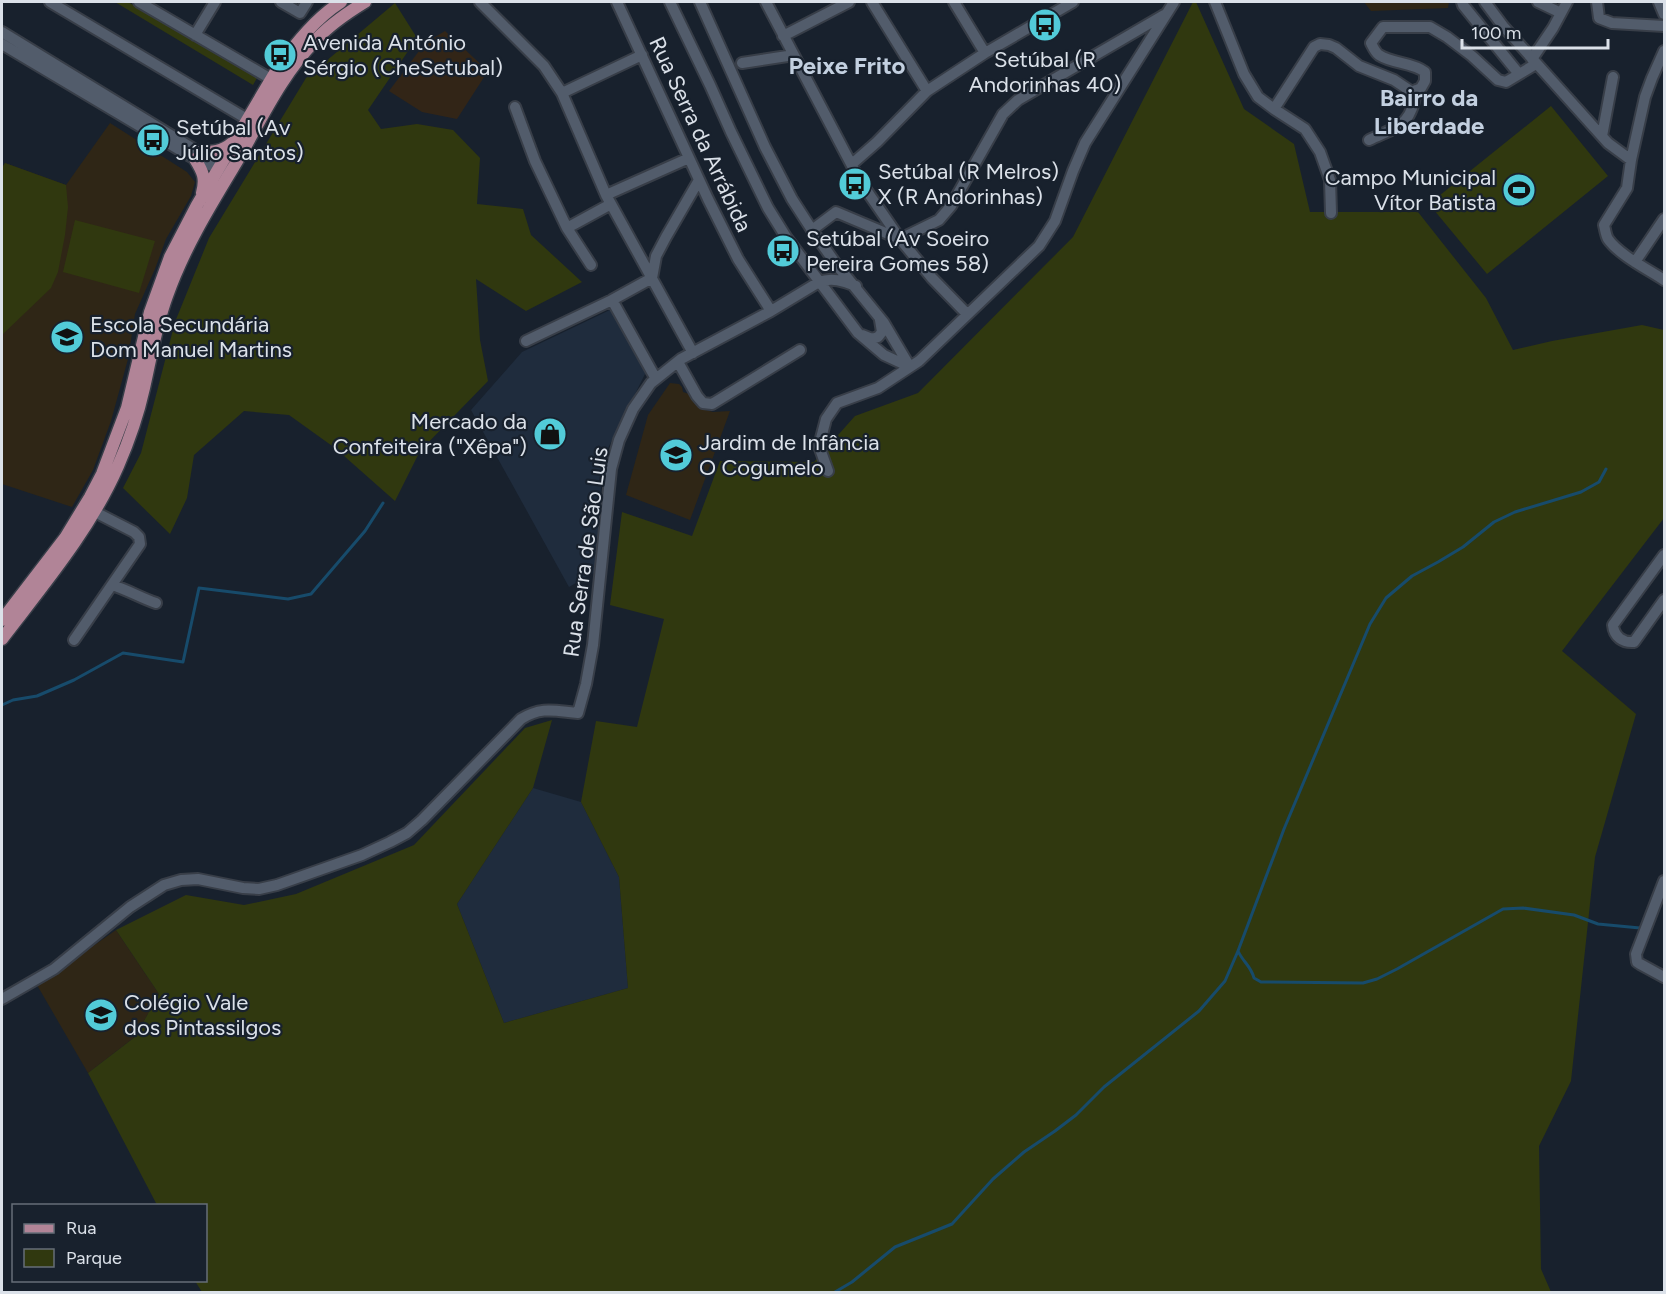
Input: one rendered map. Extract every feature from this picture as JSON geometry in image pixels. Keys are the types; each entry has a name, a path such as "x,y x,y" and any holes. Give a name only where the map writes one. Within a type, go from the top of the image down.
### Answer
{"main road":[{"path":"2,639 60,563 95,512 118,467 139,408 158,322 176,273 224,171 235,140 271,79 297,41 315,22 341,2"},
{"path":"2,620 65,538 102,474 127,408 142,341 159,283 183,230 200,200 224,171 303,54 327,29 365,2"},
{"path":"200,200 204,183 197,155 221,150 235,140"}],"street":[{"path":"50,2 247,119"},
{"path":"139,2 271,79"},
{"path":"195,35 215,2"},
{"path":"281,2 300,13 307,2"},
{"path":"483,4 498,2"},
{"name":"Rua Serra da Arrábida","path":"617,2 699,180 738,258 771,311"},
{"path":"670,2 768,208 786,237 858,333 884,355 910,367"},
{"path":"700,2 765,147 792,199 836,264 879,317 910,367"},
{"path":"766,2 861,181 900,239 932,278 967,314"},
{"path":"783,36 849,2"},
{"path":"872,2 927,91"},
{"path":"954,2 985,53"},
{"path":"852,164 878,142 927,91 985,53 1073,2"},
{"path":"828,471 819,446 826,419 837,403 878,388 919,361 1039,246 1055,221 1086,143 1174,2"},
{"path":"1215,2 1244,74 1258,97 1305,129 1320,152 1330,180 1331,213"},
{"path":"1462,2 1519,74"},
{"path":"1538,2 1561,13"},
{"path":"1274,109 1314,47 1320,44 1336,48 1359,66 1394,80 1412,92 1421,88 1425,81 1425,72 1418,67 1377,54 1371,43 1383,27 1430,27 1472,56 1498,80 1506,82 1534,61 1567,2"},
{"path":"1597,2 1599,18 1605,21 1665,26"},
{"path":"1659,2 1665,14"},
{"path":"483,4 544,66 562,93 609,200 693,353"},
{"path":"1489,4 1503,26 1608,143 1631,160"},
{"path":"812,230 836,212 900,239 939,220 951,206 1003,114 1018,100 1167,13"},
{"path":"2,32 197,155"},
{"path":"1121,39 1132,38 1138,42 1141,48 1140,57"},
{"path":"2,44 224,171"},
{"path":"1665,51 1645,97 1627,188 1604,225 1608,239 1635,262 1665,280"},
{"path":"562,93 642,55"},
{"path":"742,63 794,55"},
{"path":"1602,136 1613,76"},
{"path":"1369,140 1407,119 1414,108 1416,90"},
{"path":"515,107 535,162 567,228 591,265"},
{"path":"567,228 609,200 689,158"},
{"path":"652,278 656,256 699,180"},
{"path":"1635,262 1665,219"},
{"path":"526,340 612,300 652,278"},
{"path":"819,282 833,279 843,280 856,286"},
{"name":"Rua Serra de São Luis","path":"2,999 54,969 130,907 164,885 181,880 198,879 259,889 342,862 390,842 422,820 521,719 532,712 543,710 578,713 593,645 611,469 619,440 633,409 651,383 678,362 819,282"},
{"path":"612,300 656,379"},
{"path":"858,333 872,339 878,337 882,332 879,317"},
{"path":"678,362 697,396 703,403 712,404 800,350"},
{"path":"74,640 138,548 140,541 134,532 95,512"},
{"path":"1664,601 1635,642 1623,641 1614,633 1613,625 1665,555"},
{"path":"112,585 156,603"},
{"path":"1665,881 1636,954 1637,962 1665,977"}],"shaded area":[{"path":"1364,2 1449,2 1448,8 1371,11"},
{"path":"445,31 488,71 457,119 422,112 389,91 425,43"},
{"name":"Escola Secundária Dom Manuel Martins","path":"110,123 187,172 195,182 191,196 166,239 135,314 128,359 111,421 93,470 72,507 2,484 2,168 5,163 66,185"},
{"name":"Mercado da Confeiteira (\"Xêpa\")","path":"612,309 646,372 603,458 595,572 569,587 471,410 522,352"},
{"name":"Jardim de Infância O Cogumelo","path":"670,383 679,384 683,392 689,394 701,409 713,412 730,411 690,520 626,495 648,415"},
{"path":"533,788 581,802 619,877 628,988 504,1023 457,904"},
{"name":"Colégio Vale dos Pintassilgos","path":"116,930 159,994 135,1037 88,1073 37,985"}],"green space":[{"path":"115,2 128,2 257,78 253,85"},
{"path":"1193,2 1196,2 1244,109 1294,144 1310,212 1418,212 1486,298 1513,350 1642,325 1664,330 1664,518 1562,651 1636,714 1595,857 1571,1081 1539,1146 1541,1269 1551,1292 202,1292 196,1282 207,1282 207,1204 156,1204 88,1073 135,1037 159,994 116,930 186,895 244,905 296,894 414,845 525,728 552,720 533,788 457,904 504,1023 628,988 619,877 581,802 596,721 637,727 664,619 610,605 622,512 692,536 720,461 814,462 855,416 918,393 1073,237"},
{"path":"395,3 417,38 368,110 381,129 417,124 453,130 480,158 477,204 523,209 531,235 582,282 526,311 476,279 480,340 488,381 420,451 395,501 335,448 289,415 244,411 194,455 187,498 170,534 123,488 141,453 175,322 209,238 306,78"},
{"name":"Campo Municipal Vítor Batista","path":"1551,106 1608,176 1487,274 1429,204"},
{"path":"5,163 66,185 68,207 58,272 51,288 2,335 2,168"},
{"path":"75,220 155,241 139,293 63,272"}],"waterway":[{"path":"835,1292 852,1282 895,1247 952,1224 993,1179 1024,1152 1076,1115 1104,1087 1199,1011 1225,981 1284,829 1370,624 1386,598 1412,576 1463,547 1494,522 1515,512 1581,492 1599,482 1606,469"},
{"path":"2,705 13,700 37,696 74,680 123,653 183,662 199,588 288,599 311,594 365,531 383,503"},
{"path":"1238,951 1254,978 1261,982 1363,983 1397,969 1503,909 1523,908 1574,915 1598,924 1640,928"}],"place":[{"name":"Setúbal (R Andorinhas 40)","path":"1045,25"},
{"name":"Avenida António Sérgio (CheSetubal)","path":"280,55"},
{"name":"Setúbal (Av Júlio Santos)","path":"153,140"},
{"name":"Setúbal (R Melros) X (R Andorinhas)","path":"855,184"},
{"name":"Campo Municipal Vítor Batista","path":"1519,190"},
{"name":"Setúbal (Av Soeiro Pereira Gomes 58)","path":"783,251"},
{"name":"Escola Secundária Dom Manuel Martins","path":"67,337"},
{"name":"Mercado da Confeiteira (\"Xêpa\")","path":"550,434"},
{"name":"Jardim de Infância O Cogumelo","path":"676,455"},
{"name":"Colégio Vale dos Pintassilgos","path":"101,1015"}],"district":[{"name":"Peixe Frito","path":"847,66"},
{"name":"Bairro da Liberdade","path":"1429,112"}]}
